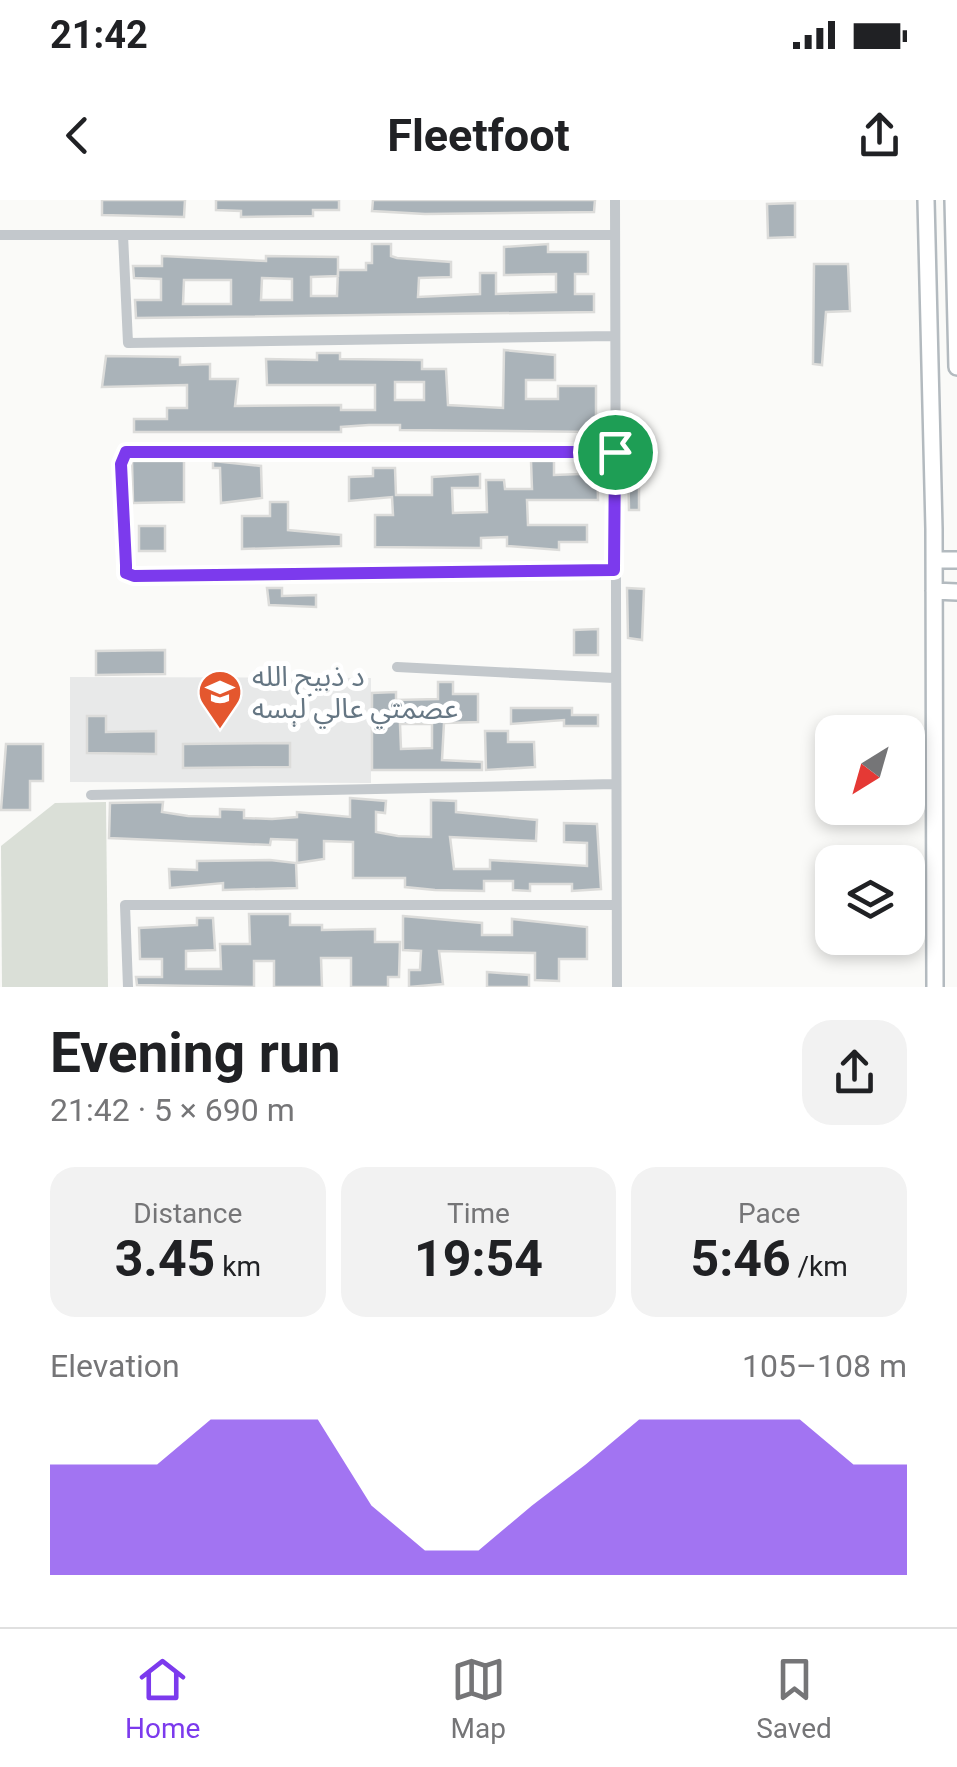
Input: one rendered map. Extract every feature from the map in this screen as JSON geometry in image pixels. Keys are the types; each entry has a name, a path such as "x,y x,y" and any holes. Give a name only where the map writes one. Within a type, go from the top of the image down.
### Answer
{"main road":[{"path":"926,200 934,560 935,987"},
{"path":"952,200 957,367"},
{"path":"934,560 957,560"},
{"path":"934,592 957,592"}],"street":[{"path":"615,200 617,987"},
{"path":"0,234 614,235"},
{"path":"123,235 128,343 613,336"},
{"path":"614,570 134,576 126,573 121,464 126,452 615,452"},
{"path":"397,666 614,678"},
{"path":"92,795 615,784"},
{"path":"128,987 125,905 616,905"}],"shaded area":[{"name":"د ذبیح الله عصمتي عالي لېسه","path":"70,677 371,678 371,783 70,782"},
{"path":"106,802 108,987 2,987 1,846 55,803"}],"building":[{"path":"102,200 185,200 184,217 102,215"},
{"path":"216,200 339,200 339,210 313,210 313,216 241,217 241,211 216,210"},
{"path":"373,200 595,200 594,212 425,214 372,211"},
{"path":"795,203 795,237 768,238 767,204"},
{"path":"372,244 391,244 391,256 397,258 451,262 451,277 419,278 418,297 480,294 480,273 496,273 496,294 556,292 556,274 504,275 504,247 548,244 548,252 588,252 588,274 575,274 575,294 594,294 594,312 136,318 135,300 161,300 161,279 134,278 133,266 162,266 162,256 266,261 266,256 338,257 338,270 366,270 366,263 372,263","holes":["338,276 337,296 311,296 311,277","262,278 292,279 292,300 261,300","184,280 231,280 231,304 183,304"]},
{"path":"814,264 848,264 850,311 826,312 822,365 813,364"},
{"path":"504,350 555,355 555,380 526,380 526,399 558,399 558,386 596,386 596,432 400,430 400,425 369,425 341,427 341,432 134,432 134,419 167,419 167,408 187,408 187,385 102,387 106,356 180,357 180,365 210,364 210,379 238,379 235,406 341,405 341,410 375,410 375,385 267,385 266,359 317,360 317,353 340,353 340,359 422,360 422,369 446,369 448,405 503,408","holes":["395,382 424,382 424,400 395,400"]},
{"path":"628,458 639,458 639,510 629,510"},
{"path":"132,461 184,461 184,502 133,503"},
{"path":"213,461 261,466 262,498 221,503 220,468 213,468"},
{"path":"531,461 554,461 554,475 579,474 579,461 597,461 598,500 527,500 528,525 587,525 587,542 559,542 559,550 507,546 507,537 481,538 481,548 375,547 375,515 393,515 392,497 349,501 349,477 373,476 373,468 395,468 396,495 432,495 432,477 480,474 480,488 452,488 453,513 487,512 486,480 504,480 505,489 532,489"},
{"path":"270,502 288,502 288,530 341,535 341,546 242,549 242,516 270,516"},
{"path":"139,526 165,526 165,551 139,551"},
{"path":"267,588 282,588 282,596 316,595 316,607 269,605"},
{"path":"627,588 644,589 642,640 628,638"},
{"path":"598,629 598,655 574,655 574,630"},
{"path":"165,650 165,674 96,675 96,651"},
{"path":"438,682 453,682 453,694 478,694 478,722 444,723 442,760 482,762 482,770 372,770 372,693 396,692 396,700 438,699","holes":["400,724 432,724 432,748 401,749"]},
{"path":"511,708 572,708 572,715 598,715 598,726 564,726 564,720 511,724"},
{"path":"87,716 106,716 106,732 156,731 156,754 87,753"},
{"path":"485,731 508,731 508,742 534,742 535,767 486,770"},
{"path":"290,743 290,767 183,768 183,744"},
{"path":"6,744 43,744 43,781 30,781 30,810 1,810"},
{"path":"350,798 386,801 385,813 376,812 376,832 398,836 431,837 431,800 456,801 456,812 537,820 536,841 450,837 454,869 490,869 490,860 587,866 587,843 564,842 564,823 597,824 601,889 572,891 572,884 530,884 530,891 513,890 513,881 484,881 484,891 435,890 405,887 405,878 353,878 353,842 324,841 324,859 297,863 297,840 271,839 270,845 109,838 110,803 163,802 162,812 188,816 220,817 220,809 244,810 244,818 272,819 297,817 297,812 350,817"},
{"path":"197,861 296,863 297,888 223,890 223,883 170,888 169,869 197,870"},
{"path":"249,914 290,914 290,925 322,925 322,930 375,929 375,942 400,942 399,977 388,977 388,987 351,987 351,958 321,958 322,987 274,987 274,961 254,961 254,987 137,985 136,977 162,977 162,959 140,959 139,928 197,925 197,918 213,918 215,950 186,951 186,969 221,969 220,944 250,944"},
{"path":"403,916 482,923 482,935 512,935 512,919 587,927 587,959 559,959 559,981 535,980 535,953 439,951 443,984 409,987 409,970 420,970 421,951 403,950"},
{"path":"487,972 529,975 529,987 487,987"}],"place":[{"name":"د ذبیح الله عصمتي عالي لېسه","path":"220,730"}],"route":[{"path":"126,452 615,452 614,570 145,578 126,573 121,464 126,452"}]}
